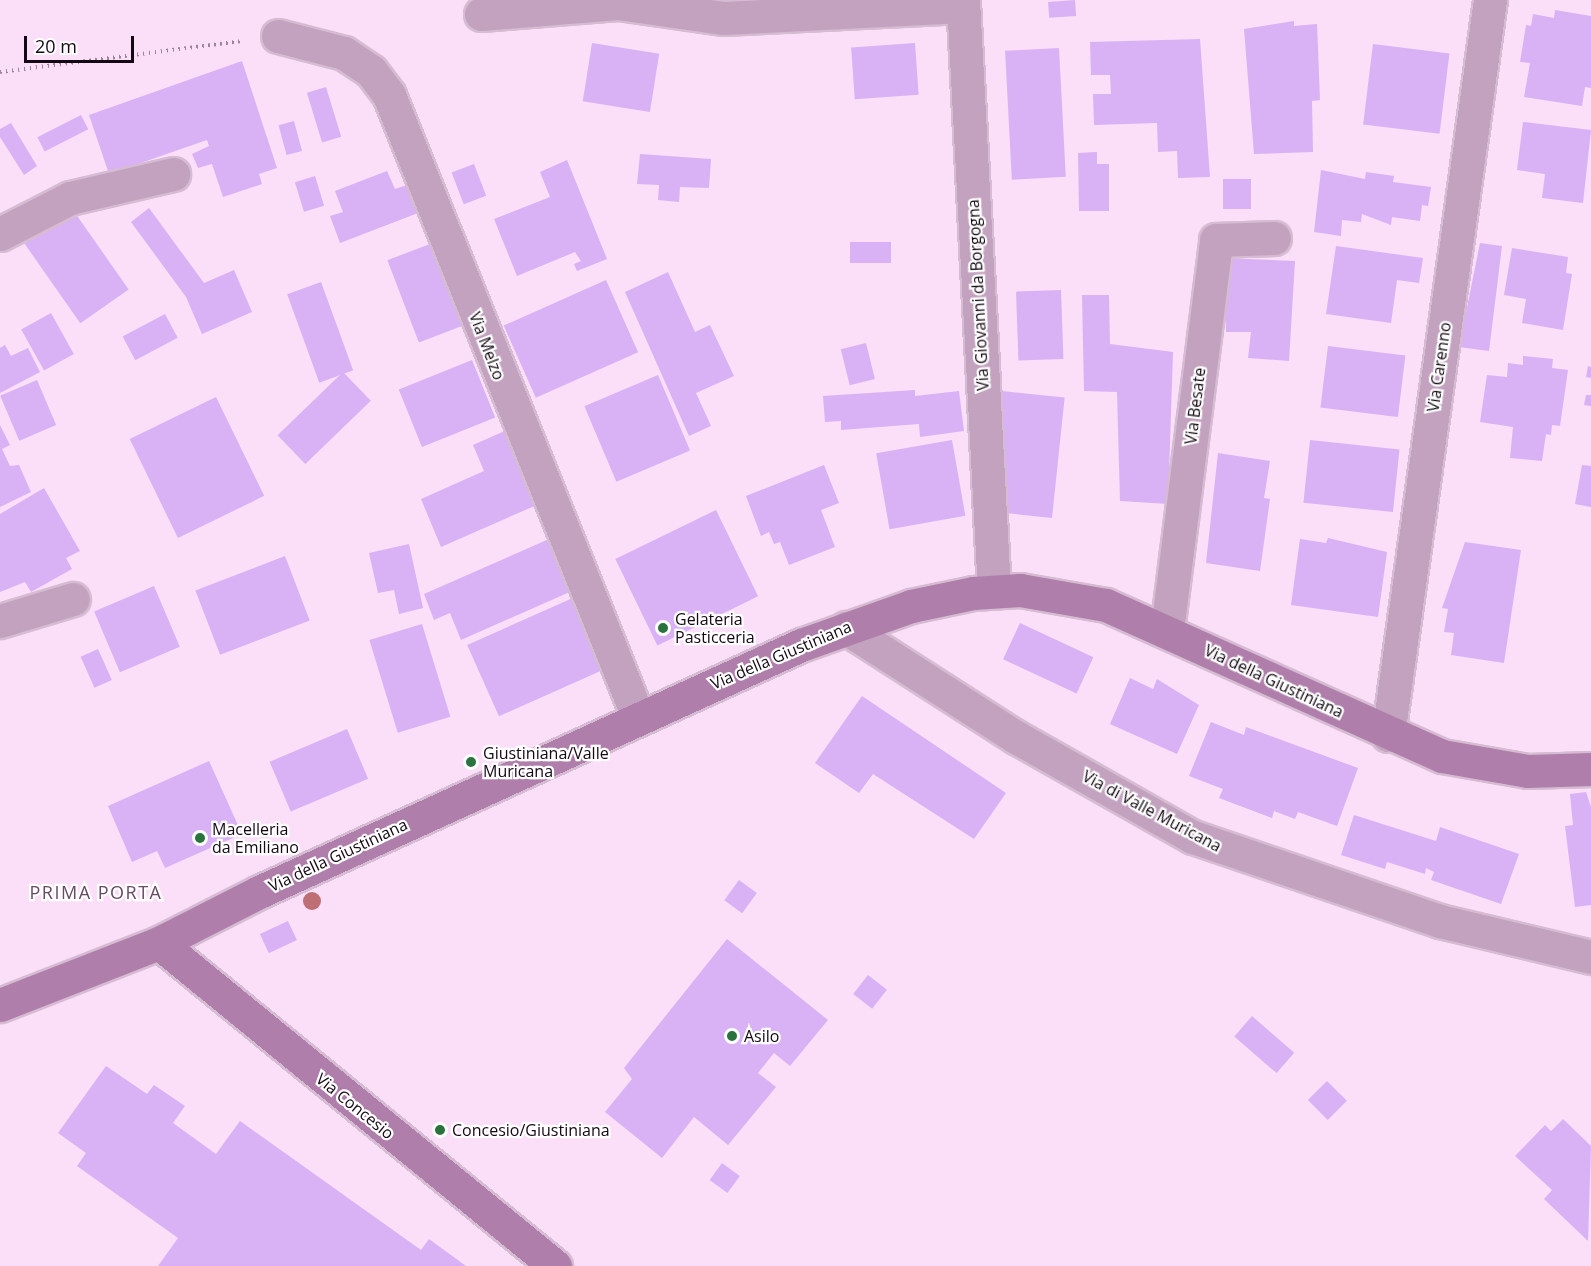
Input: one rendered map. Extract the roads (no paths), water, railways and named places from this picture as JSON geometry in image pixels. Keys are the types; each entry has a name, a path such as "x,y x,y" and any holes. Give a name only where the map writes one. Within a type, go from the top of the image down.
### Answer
{"street":[{"name":"Via Carenno","path":"1388,735 1490,0"},
{"path":"481,14 618,3 716,18 963,3"},
{"name":"Via Giovanni da Borgogna","path":"963,3 994,591"},
{"name":"Via Melzo","path":"278,36 331,48 358,61 381,83 397,110 536,472 638,717"},
{"path":"0,234 70,198 173,174"},
{"name":"Via Besate","path":"1167,630 1216,240 1274,238"},
{"name":"Via della Giustiniana","path":"0,1005 159,943 638,717 846,628 911,606 994,591 1082,598 1167,630 1388,735 1472,763 1528,771 1591,769"},
{"path":"0,621 73,599"},
{"name":"Via di Valle Muricana","path":"846,628 1016,738 1193,837 1440,921 1591,957"},
{"name":"Via Concesio","path":"159,943 555,1266"}],"place":[{"name":"Gelateria Pasticceria","path":"663,628"},
{"name":"Giustiniana/Valle Muricana","path":"471,762"},
{"name":"Macelleria da Emiliano","path":"200,838"},
{"name":"Asilo","path":"732,1036"},
{"name":"Concesio/Giustiniana","path":"440,1130"}],"district":[{"name":"PRIMA PORTA","path":"96,892"}]}
